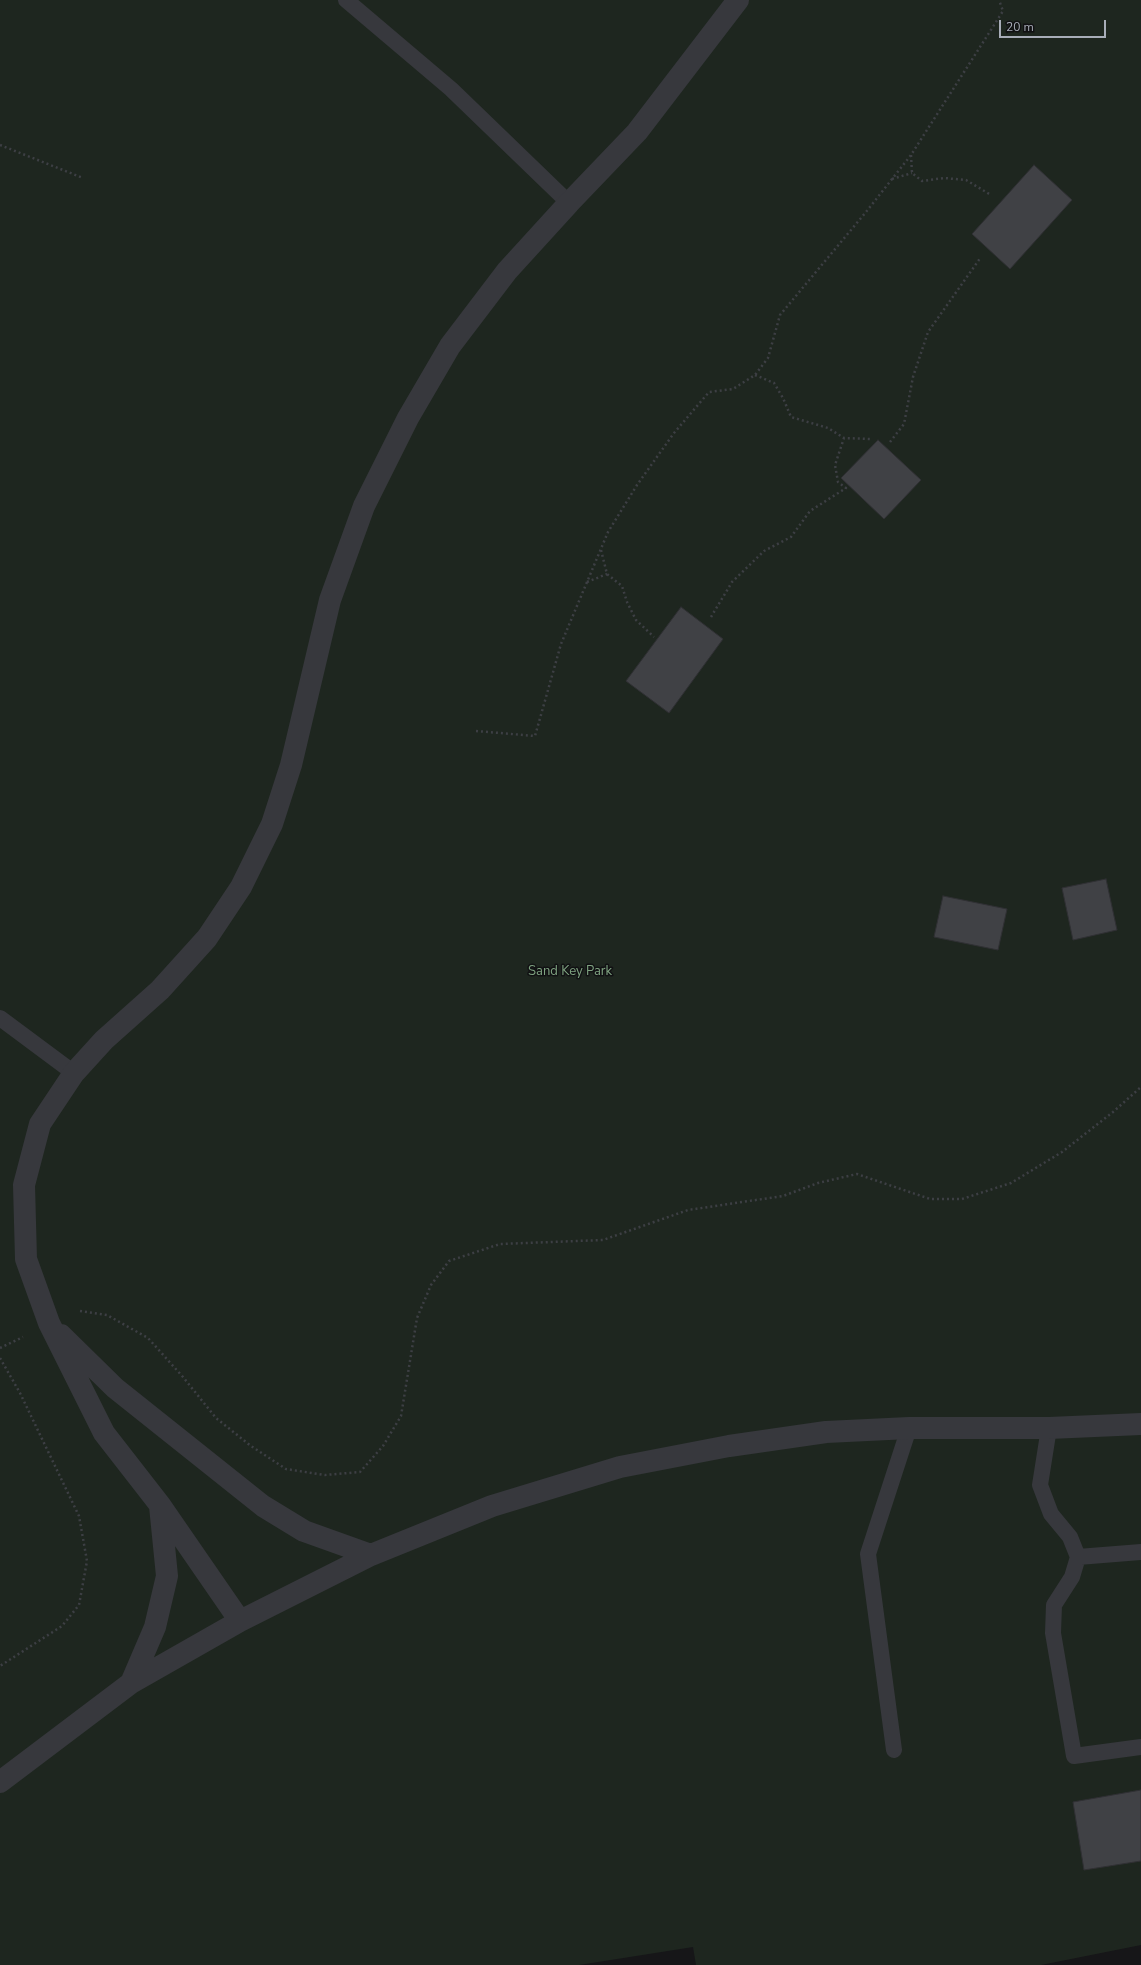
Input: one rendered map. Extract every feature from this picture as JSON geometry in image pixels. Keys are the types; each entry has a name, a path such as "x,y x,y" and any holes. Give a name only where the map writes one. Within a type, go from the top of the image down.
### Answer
{"street":[{"path":"240,1621 160,1505 104,1433 49,1323 26,1259 24,1185 40,1124 74,1073 104,1040 160,990 207,938 241,887 272,824 291,765 330,600 364,506 408,418 450,346 507,271 569,202 637,132 738,0"},
{"path":"49,1323 115,1388 263,1506 304,1531 371,1556"},
{"path":"0,1782 131,1683 240,1621 371,1556 492,1506 620,1467 729,1446 826,1432 909,1428 1049,1428 1141,1424"},
{"path":"131,1683 155,1627 167,1576 160,1505"}],"lane":[{"path":"346,0 451,89 569,202"},
{"path":"0,1018 74,1073"},
{"path":"894,1750 868,1554 909,1428"},
{"path":"1049,1428 1040,1485 1051,1514 1070,1537 1078,1557 1072,1577 1054,1605 1053,1633 1074,1756 1141,1747"},
{"path":"1078,1557 1141,1552"}],"path":[{"path":"476,731 535,736 561,644 608,532 637,485 674,433 709,392 733,389 755,375 768,358 780,315 911,155 1003,11 998,0"},
{"path":"0,145 83,178"},
{"path":"911,155 912,173"},
{"path":"891,180 912,173"},
{"path":"912,173 922,180 944,178 966,180 991,195"},
{"path":"890,442 904,424 913,377 928,332 981,257"},
{"path":"755,375 774,383 783,398 791,417 828,428 844,438 870,439"},
{"path":"711,617 732,582 764,550 790,537 810,511 846,488 838,482 835,465 844,438"},
{"path":"601,549 607,574 622,586 636,620 654,637"},
{"path":"587,582 607,574"},
{"path":"0,1348 77,1310 107,1315 148,1338 183,1377 216,1418 251,1446 286,1469 325,1475 360,1472 383,1446 401,1416 417,1318 431,1284 450,1262 500,1244 603,1240 688,1210 783,1196 818,1183 857,1174 930,1199 962,1199 1011,1183 1062,1152 1113,1112 1141,1087"},
{"path":"0,1358 20,1393 79,1516 87,1561 79,1605 62,1626 0,1666"}],"green space":[{"name":"Sand Key Park","path":"0,0 1141,0 1141,1945 1041,1965 696,1965 693,1947 579,1965 0,1965"}],"building":[{"path":"1034,165 1072,200 1010,269 972,234"},
{"path":"878,440 921,480 884,519 841,478"},
{"path":"681,607 723,639 669,713 626,681"},
{"path":"1106,879 1117,930 1073,940 1062,888"},
{"path":"943,896 1007,909 998,950 934,937"},
{"path":"1141,1790 1141,1861 1084,1870 1073,1802"}]}
